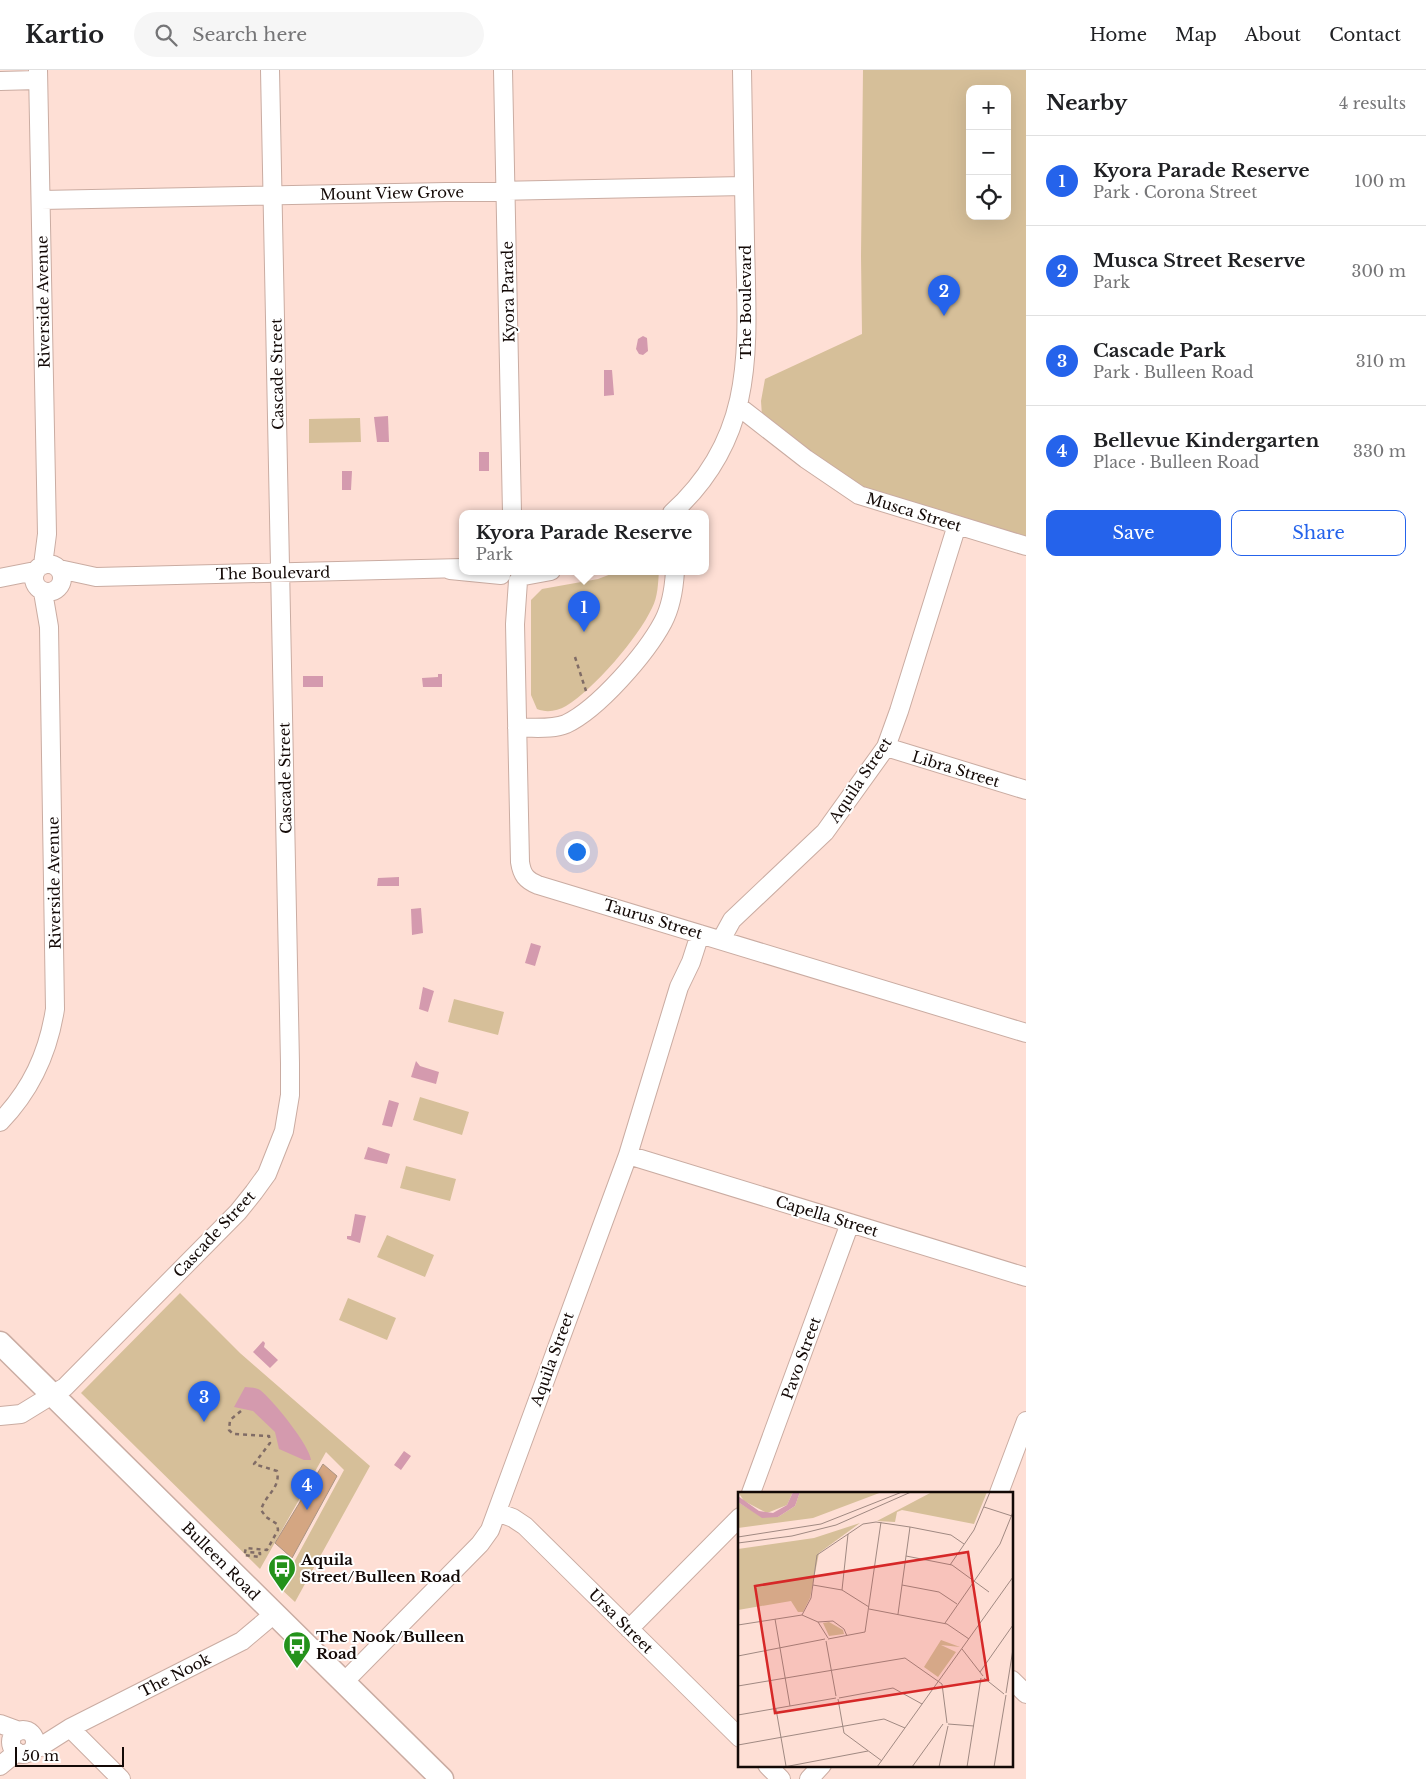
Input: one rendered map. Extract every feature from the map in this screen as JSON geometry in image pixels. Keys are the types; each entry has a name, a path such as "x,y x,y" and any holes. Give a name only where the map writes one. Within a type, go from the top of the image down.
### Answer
{"main road":[{"name":"Bulleen Road","path":"0,1343 442,1779"}],"street":[{"name":"Cascade Street","path":"0,1416 21,1414 69,1383 238,1212 267,1174 284,1131 290,1095 290,1062 270,70"},
{"name":"Kyora Parade","path":"503,70 512,510"},
{"name":"The Boulevard","path":"675,510 696,488 722,447 738,406 747,361 742,70"},
{"path":"0,81 38,75"},
{"name":"Riverside Avenue","path":"0,1122 12,1110 37,1073 46,1051 55,1009 48,534 38,75"},
{"name":"Mount View Grove","path":"41,200 744,186"},
{"name":"Musca Street","path":"738,406 849,490 871,500 1026,546"},
{"name":"Aquila Street","path":"721,940 732,920 825,832 886,748 957,525"},
{"name":"The Boulevard","path":"0,579 456,569"},
{"path":"517,728 565,724 581,714 619,680 635,662 663,622 670,602 674,575"},
{"name":"Taurus Street","path":"513,576 520,862 523,875 538,884 1026,1033"},
{"name":"Libra Street","path":"886,748 1026,790"},
{"name":"Aquila Street","path":"344,1682 480,1544 490,1530 628,1155 696,932"},
{"name":"Capella Street","path":"628,1155 1026,1277"},
{"name":"Pavo Street","path":"751,1492 850,1223"},
{"path":"999,1492 1026,1421"},
{"name":"Ursa Street","path":"497,1512 519,1520 738,1736"},
{"path":"629,1629 738,1519"},
{"name":"The Nook","path":"18,1741 70,1728 242,1641 274,1614"},
{"path":"1014,1682 1026,1694"},
{"path":"0,1724 18,1741"},
{"path":"70,1728 121,1779"},
{"path":"0,1760 18,1741"},
{"path":"0,1766 18,1741"},
{"path":"768,1766 781,1779"},
{"path":"809,1779 821,1766"}],"path":[{"path":"575,657 586,691"},
{"path":"238,1550 246,1548 267,1550 278,1530 277,1524 266,1517 261,1510 264,1501 278,1484 277,1471 254,1464 270,1443 269,1436 233,1434 229,1430 230,1420 241,1411"},
{"path":"243,1555 260,1557 260,1553 245,1552 246,1548"}],"shaded area":[{"path":"863,70 1026,70 1026,538 875,493 853,483 762,416 761,401 765,379 862,334"},
{"path":"643,336 647,338 648,351 643,355 639,354 636,349 638,339"},
{"path":"604,370 612,370 614,395 604,396"},
{"path":"388,416 389,442 377,442 374,417"},
{"path":"360,418 361,442 309,443 309,419"},
{"path":"479,452 489,452 489,471 479,471"},
{"path":"342,471 352,471 351,490 342,490"},
{"path":"608,575 659,575 652,608 637,634 626,648 589,688 566,706 548,711 537,709 531,695 531,600 542,589 598,579"},
{"path":"438,674 442,674 442,687 423,687 422,678 438,677"},
{"path":"303,676 323,676 323,687 303,687"},
{"path":"399,877 399,886 377,886 378,878"},
{"path":"421,908 423,933 412,935 411,909"},
{"path":"531,943 541,946 535,966 525,963"},
{"path":"423,987 434,991 428,1012 419,1009"},
{"path":"454,999 504,1012 498,1035 448,1022"},
{"path":"416,1061 420,1066 439,1072 436,1084 411,1077"},
{"path":"420,1097 469,1112 462,1135 413,1120"},
{"path":"389,1100 399,1103 392,1127 382,1125"},
{"path":"368,1147 390,1154 387,1164 364,1159"},
{"path":"406,1166 456,1179 450,1201 400,1188"},
{"path":"355,1214 366,1216 360,1243 347,1239 347,1236 351,1236"},
{"path":"387,1235 434,1255 425,1277 377,1257"},
{"path":"180,1293 240,1353 370,1466 295,1602 280,1588 344,1470 326,1452 260,1569 81,1393"},
{"path":"348,1298 396,1318 387,1340 339,1320"},
{"path":"263,1341 265,1343 264,1347 278,1360 270,1368 253,1352"},
{"path":"245,1387 258,1389 266,1395 298,1434 311,1460 304,1460 279,1449 275,1432 253,1411 234,1407"},
{"path":"404,1451 411,1456 401,1470 394,1465"}],"building":[{"path":"323,1464 337,1476 292,1558 275,1543"}],"place":[{"name":"Musca Street Reserve","path":"944,316"},
{"name":"Kyora Parade Reserve","path":"584,632"},
{"name":"Cascade Park","path":"204,1422"},
{"name":"Bellevue Kindergarten","path":"307,1510"},
{"name":"Aquila Street/Bulleen Road","path":"282,1592"},
{"name":"The Nook/Bulleen Road","path":"297,1669"}]}
